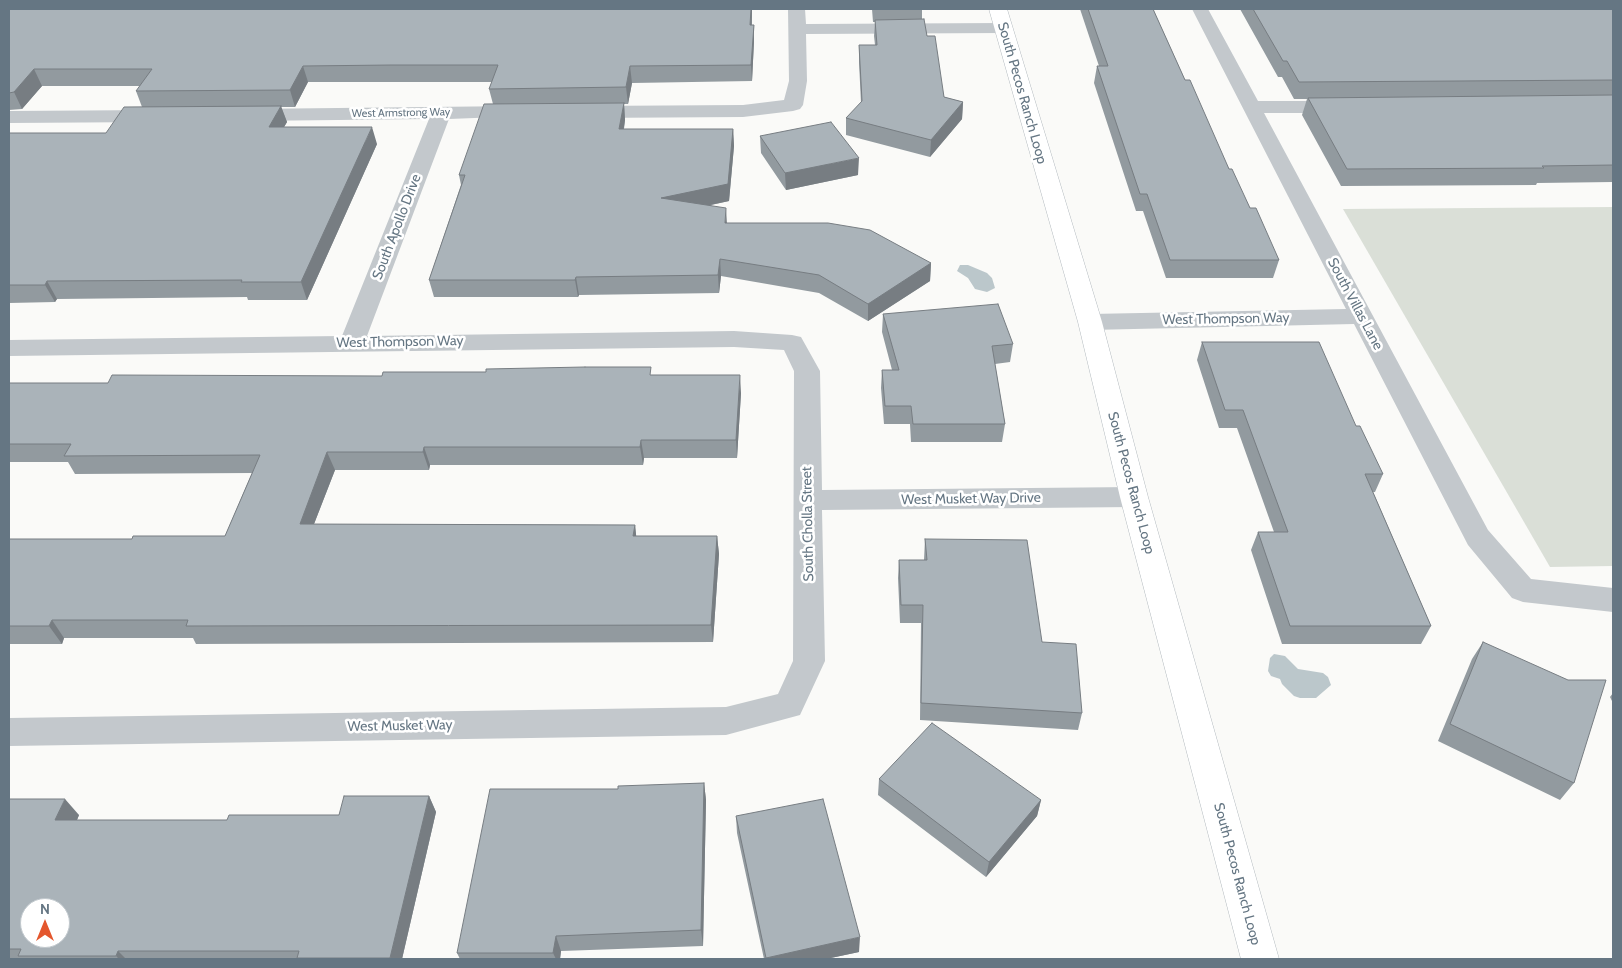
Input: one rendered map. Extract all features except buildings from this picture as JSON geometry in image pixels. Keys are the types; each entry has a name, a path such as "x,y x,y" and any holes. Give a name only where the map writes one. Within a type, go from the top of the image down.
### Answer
{"street":[{"path":"568,112 743,111 793,105 798,81 797,9"},
{"name":"South Villas Lane","path":"1200,9 1478,537 1523,590 1613,600"},
{"path":"797,29 1000,18"},
{"name":"South Pecos Ranch Loop","path":"1000,18 1090,322 1134,497 1260,959"},
{"path":"1253,107 1361,106"},
{"name":"West Armstrong Way","path":"226,115 539,112"},
{"name":"South Apollo Drive","path":"352,342 441,113"},
{"path":"9,117 176,116"},
{"name":"West Thompson Way","path":"1090,322 1361,316"},
{"name":"West Thompson Way","path":"9,348 352,342 734,339 792,342"},
{"name":"South Cholla Street","path":"789,705 810,661 807,371 792,342"},
{"name":"West Musket Way Drive","path":"808,500 1134,497"},
{"name":"West Musket Way","path":"9,732 726,722 789,705"}],"shaded area":[{"path":"1613,207 1613,566 1550,567 1343,209"},
{"path":"960,265 968,265 987,273 992,278 995,288 987,292 975,289 968,278 957,271"},
{"path":"1274,654 1285,656 1298,669 1323,673 1328,677 1331,685 1316,698 1294,696 1282,684 1280,679 1271,676 1268,671 1270,658"}]}
